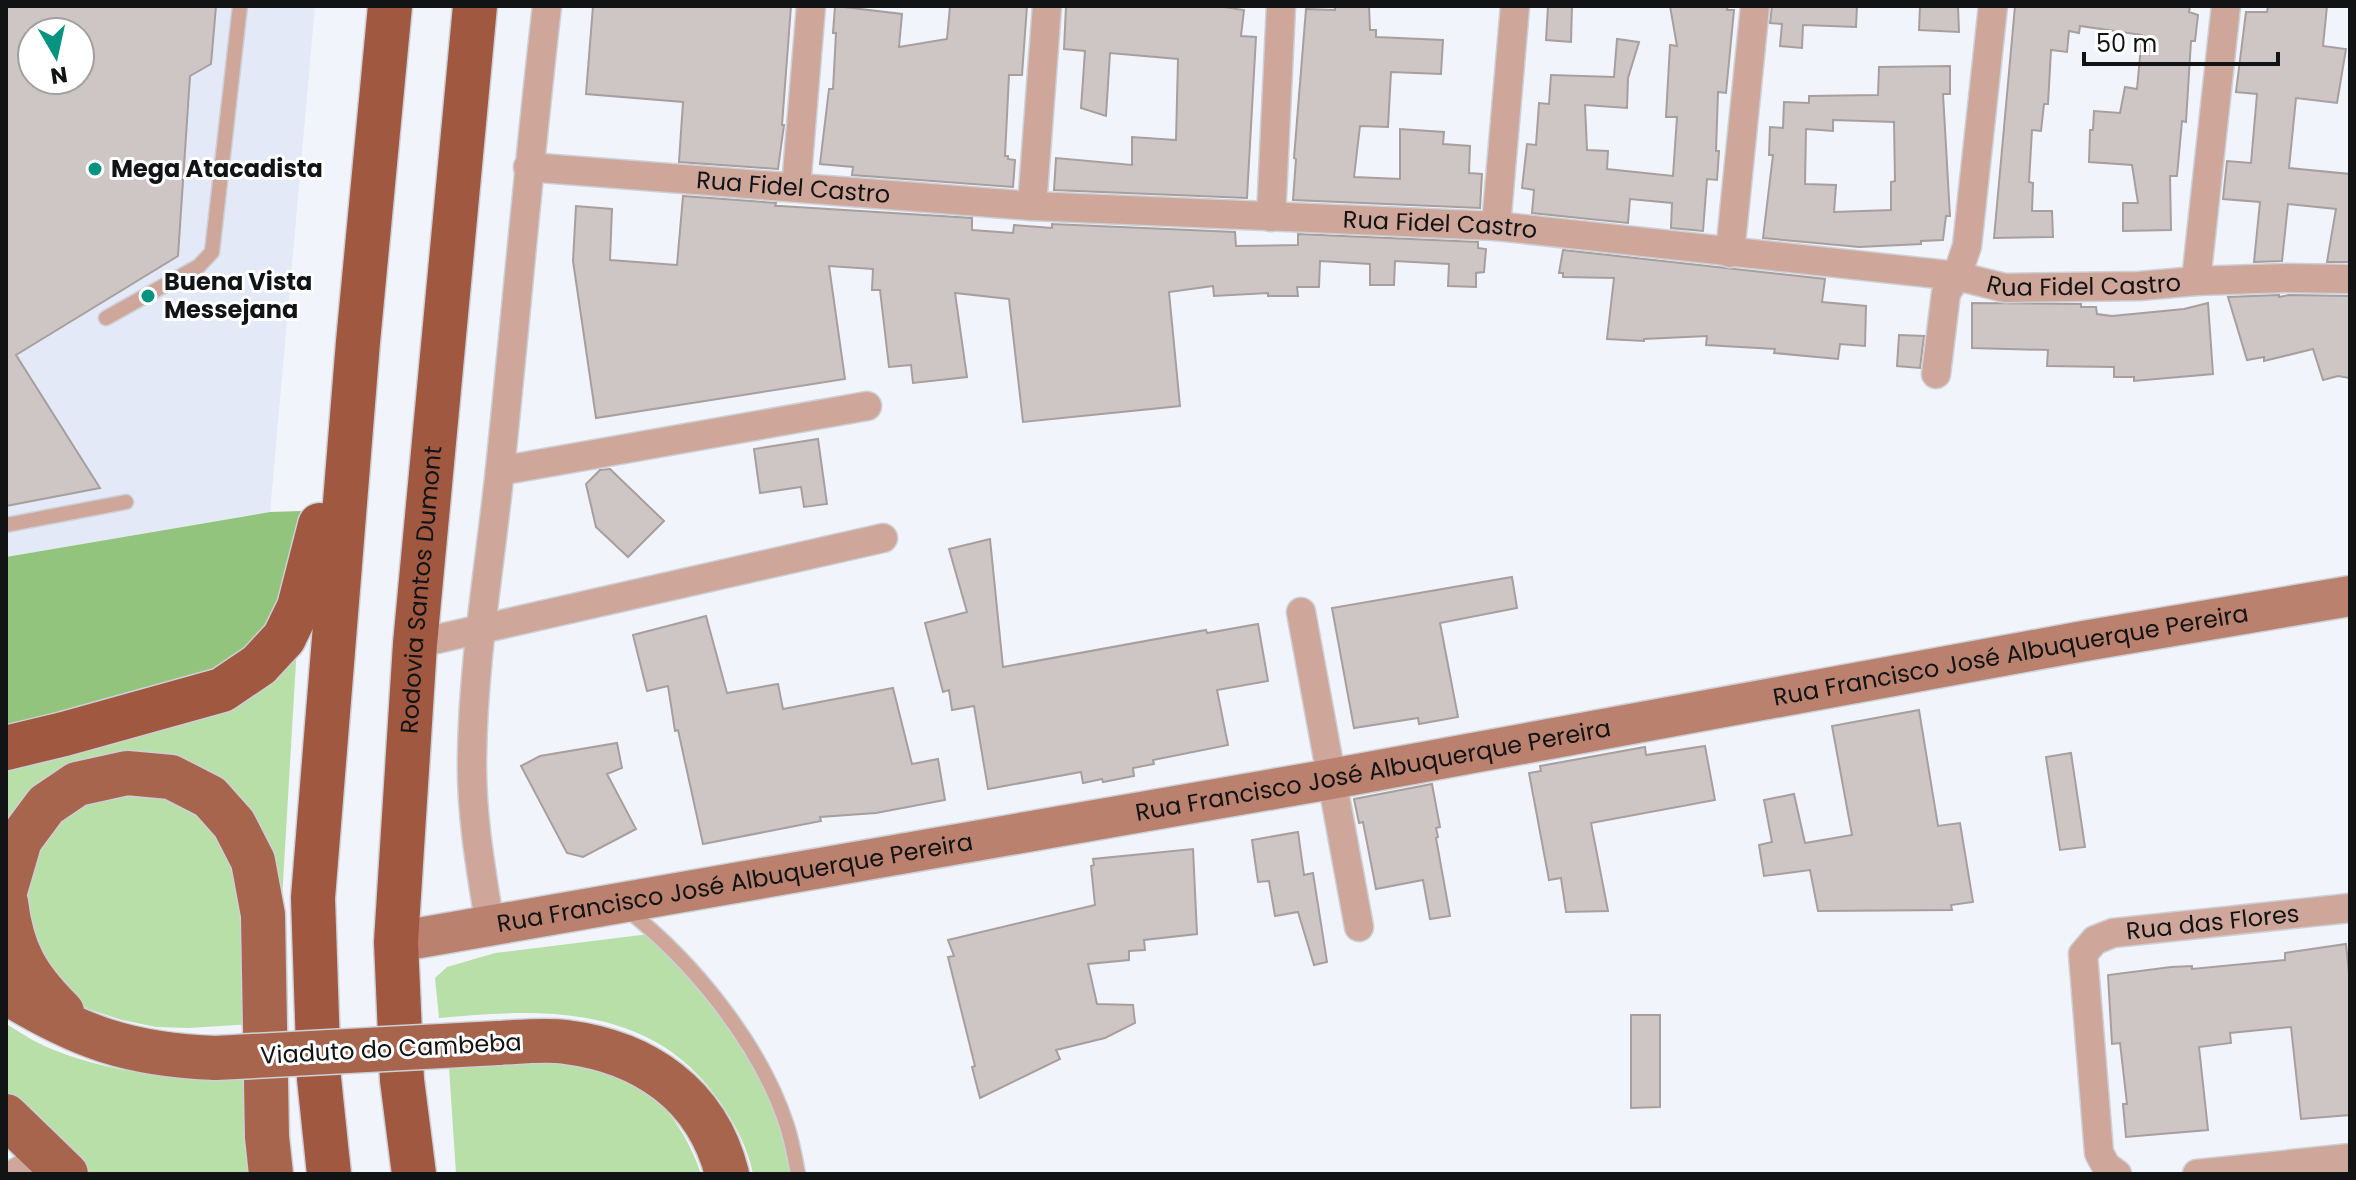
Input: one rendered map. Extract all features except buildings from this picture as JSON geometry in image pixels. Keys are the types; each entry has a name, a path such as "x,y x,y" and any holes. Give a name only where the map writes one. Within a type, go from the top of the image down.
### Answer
{"highway":[{"path":"327,1170 319,1078 313,898 358,342 390,6"},
{"name":"Rodovia Santos Dumont","path":"414,1174 402,1080 396,942 415,644 475,6"},
{"path":"6,748 222,690 259,665 284,638 299,607 310,571 358,342"},
{"path":"402,1080 425,1174"}],"main road":[{"name":"Rua Francisco José Albuquerque Pereira","path":"396,942 1331,779 2068,644 2350,596"},
{"path":"6,888 20,840 46,805 77,784 127,773 171,777 210,797 234,824 253,861 263,915 267,1137 271,1174"},
{"path":"6,902 8,922 20,962 44,993 84,1033"},
{"name":"Viaduto do Cambeba","path":"6,992 40,1013 84,1033 150,1053 216,1058 563,1042 607,1050 654,1070 678,1090 704,1118 727,1174"},
{"path":"6,1116 42,1167"}],"street":[{"path":"490,926 475,827 472,758 480,631 500,471 528,167 547,6"},
{"path":"796,187 811,6"},
{"path":"1032,206 1047,6"},
{"path":"1271,217 1281,6"},
{"path":"1496,226 1515,6"},
{"path":"1730,253 1755,6"},
{"path":"1936,374 1946,293 1957,276 1967,246 1993,6"},
{"path":"2196,281 2226,6"},
{"name":"Rua Fidel Castro","path":"528,167 1032,206 1496,226 1957,276 2005,288 2350,279"},
{"path":"500,471 867,406"},
{"path":"415,644 883,538"},
{"path":"1301,612 1359,927"},
{"name":"Rua das Flores","path":"2108,1163 2083,954 2095,940 2113,933 2350,908"},
{"path":"2197,1174 2263,1170 2350,1158"}],"lane":[{"path":"106,318 199,266 212,252 240,6"},
{"path":"6,525 126,502"},
{"path":"620,904 654,931 732,1020 763,1071 787,1126 798,1174"}],"shaded area":[{"name":"Buena Vista Messejana","path":"6,6 315,6 270,512 6,557"}],"green space":[{"path":"301,511 294,571 286,603 240,669 6,736 6,557 270,512"},
{"path":"297,645 280,933 270,880 144,762 6,846 6,763"},
{"path":"120,788 193,804 241,861 253,1024 156,1027 88,1009 56,989 20,924 30,851 53,820"},
{"path":"649,934 714,1007 746,1054 774,1112 793,1174 753,1174 731,1119 693,1070 663,1046 630,1030 557,1014 439,1018 435,978 447,967 495,953"},
{"path":"6,1024 49,1048 100,1065 178,1076 257,1076 264,1174 75,1174 6,1104"},
{"path":"563,1060 630,1080 654,1097 682,1133 701,1174 456,1174 449,1067"}],"place":[{"name":"Mega Atacadista","path":"95,169"},
{"name":"Buena Vista Messejana","path":"148,296"}]}
